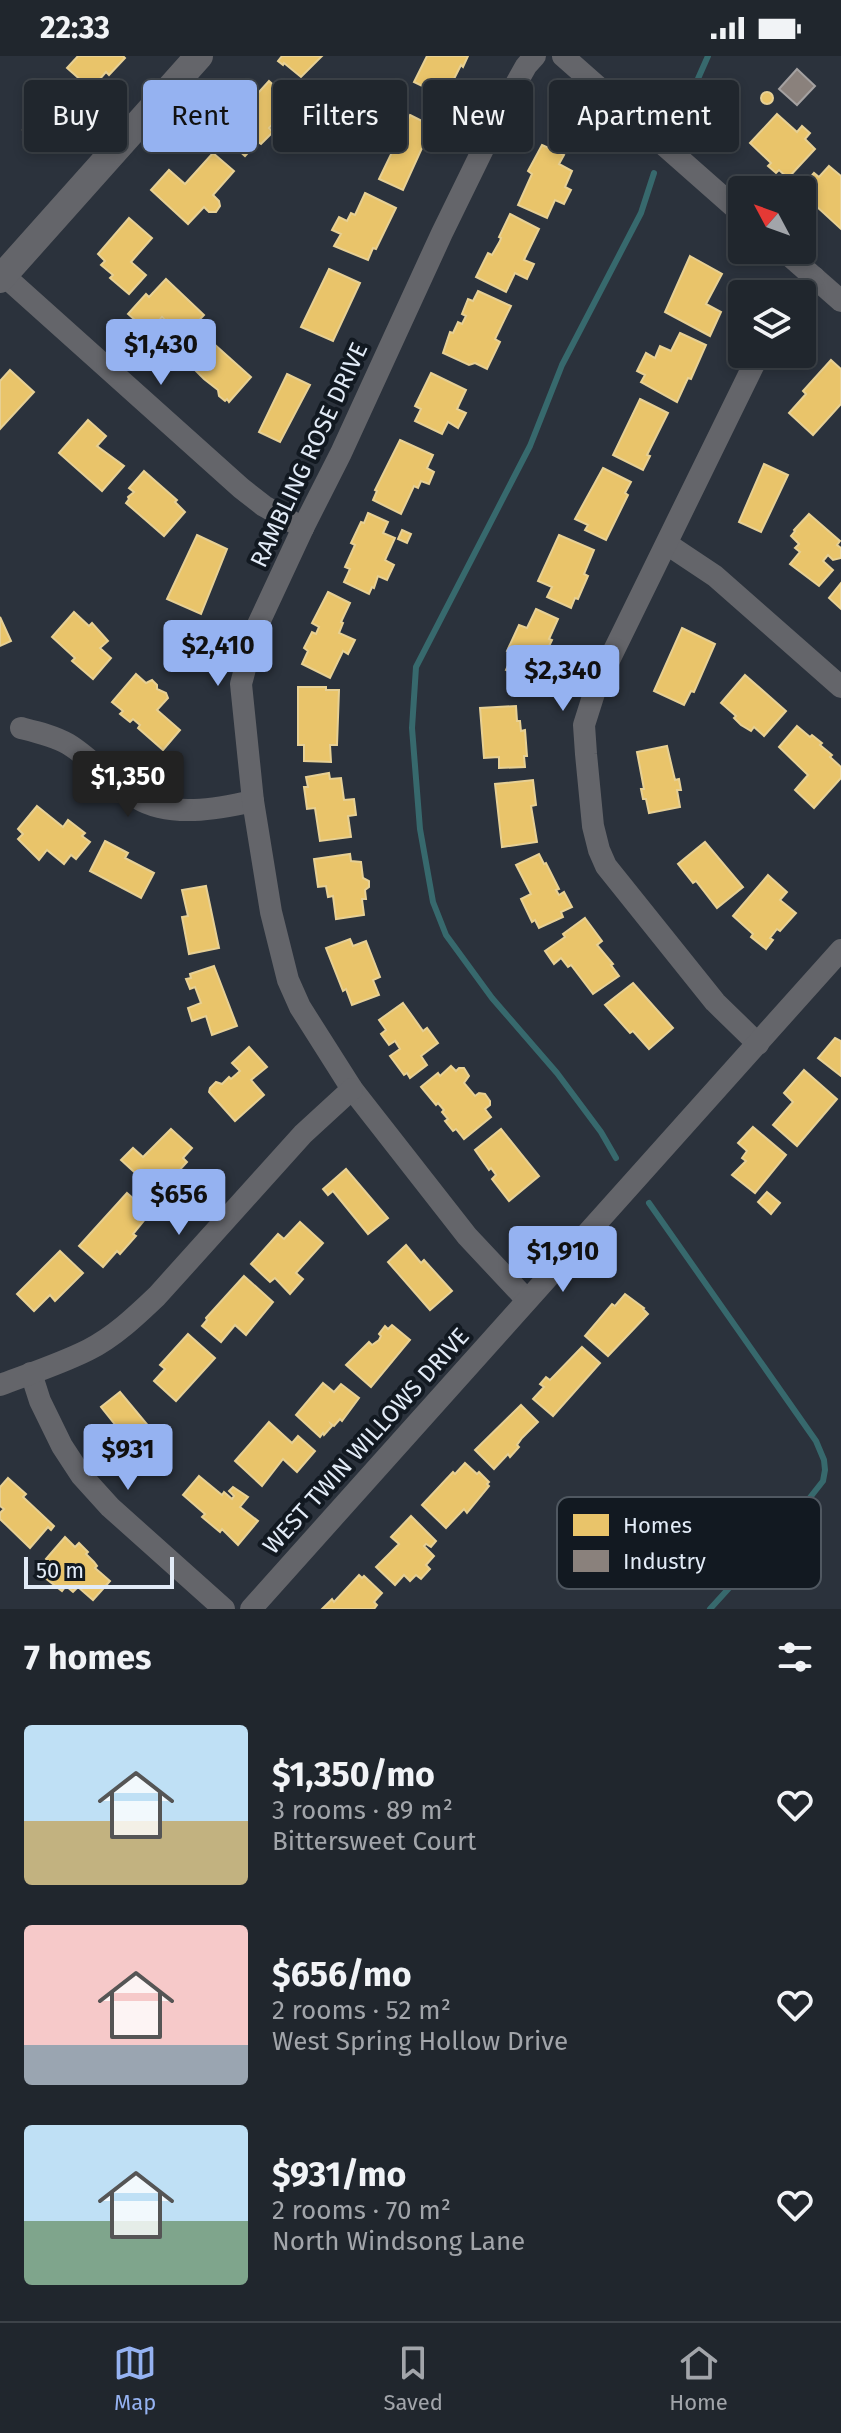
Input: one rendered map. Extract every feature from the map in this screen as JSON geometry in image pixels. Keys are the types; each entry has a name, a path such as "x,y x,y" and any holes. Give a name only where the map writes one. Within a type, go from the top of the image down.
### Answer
{"street":[{"path":"199,56 1,276 241,488 264,506 303,528"},
{"name":"RAMBLING ROSE DRIVE","path":"527,1300 467,1236 352,1089 300,1007 288,980 271,912 253,801 241,684 255,631 303,528 508,98 535,56"},
{"path":"563,56 728,202"},
{"path":"816,290 841,301"},
{"path":"752,368 596,687 584,725 593,826 606,866 715,1002 758,1044"},
{"path":"667,544 715,576 841,687"},
{"path":"21,728 49,735 69,745 137,799 158,807 223,808 253,801"},
{"name":"WEST TWIN WILLOWS DRIVE","path":"251,1609 841,950"},
{"path":"0,1385 88,1350 134,1318 303,1134 352,1089"},
{"path":"31,1373 40,1401 62,1446 81,1475 110,1507 224,1609"}],"building: Homes":[{"path":"78,56 125,58 109,75 106,72 99,80 81,80 67,68"},
{"path":"282,56 322,56 301,77 278,61"},
{"path":"427,56 468,56 454,80 423,80 423,86 414,82"},
{"path":"269,81 273,85 273,124 269,128 273,132 261,144 257,143 257,94"},
{"path":"767,92 773,98 767,104 761,98"},
{"path":"777,114 797,132 802,126 810,133 805,139 815,149 790,176 786,176 768,166 771,163 750,143"},
{"path":"410,115 423,122 423,146 403,190 379,179 392,152 407,152 407,121"},
{"path":"542,145 549,148 549,152 564,155 559,164 572,171 565,187 571,190 564,204 555,200 547,218 518,205 532,174 528,171"},
{"path":"213,153 234,171 213,195 220,206 216,212 209,212 204,207 188,224 151,190 169,170 185,184"},
{"path":"829,166 841,176 841,229 816,206 816,176 811,176 814,173 819,177"},
{"path":"365,193 396,208 368,260 334,246 341,234 332,230 339,217 347,221 351,213 355,215"},
{"path":"510,214 539,229 524,260 534,264 527,279 515,273 506,292 476,277 488,253 492,255 500,241"},
{"path":"129,218 152,238 131,262 146,275 129,294 110,278 113,275 101,265 105,261 98,254"},
{"path":"690,256 722,274 706,304 721,312 710,336 665,312"},
{"path":"329,269 360,283 333,341 301,327"},
{"path":"166,279 204,315 185,335 162,317 149,332 128,314 146,294 149,297"},
{"path":"478,291 511,306 495,339 500,342 487,369 443,353 450,332 453,333 458,322 462,324 466,316 462,314 468,299 473,301"},
{"path":"680,333 706,345 677,402 641,382 645,375 637,371 646,353 655,358 660,346 671,351"},
{"path":"204,335 251,377 229,402 219,396 218,390 184,359"},
{"path":"831,360 841,369 841,404 813,435 789,413 806,394 803,391"},
{"path":"10,370 34,392 0,429 0,381"},
{"path":"431,373 466,390 457,409 466,413 458,428 448,422 442,434 415,421 421,409 415,406"},
{"path":"287,374 310,385 280,442 259,432"},
{"path":"640,399 668,413 643,470 613,455"},
{"path":"88,420 106,436 97,446 124,466 102,491 59,453"},
{"path":"400,440 433,455 427,468 434,472 429,484 421,481 418,488 414,486 401,514 373,500"},
{"path":"764,464 788,475 761,532 739,522"},
{"path":"603,468 631,482 606,540 585,530 588,525 575,519"},
{"path":"144,471 177,500 175,502 185,512 164,536 126,503 134,492 129,488"},
{"path":"368,513 388,522 383,533 395,538 385,560 394,565 387,580 378,576 369,594 344,582 350,569 345,567 355,545 351,543"},
{"path":"809,514 840,541 837,545 841,548 841,558 833,560 828,555 823,561 833,570 819,586 790,564 800,552 795,548 799,544 791,536"},
{"path":"402,530 411,534 407,543 398,539"},
{"path":"197,535 227,549 201,614 167,599"},
{"path":"559,535 594,550 584,574 588,576 571,608 547,597 552,587 538,581"},
{"path":"841,583 841,609 829,598"},
{"path":"328,592 350,603 339,633 355,640 348,654 343,651 330,678 302,664 308,651 304,648 312,632 316,634 319,627 312,623"},
{"path":"536,609 558,619 549,639 552,640 530,680 506,670 513,654 507,651 519,625 527,628"},
{"path":"74,612 89,626 92,623 108,641 100,648 111,658 93,679 72,661 75,658 52,637"},
{"path":"0,617 11,641 0,646"},
{"path":"682,628 715,644 694,692 691,691 684,705 654,691"},
{"path":"136,674 146,683 152,680 157,689 166,693 168,698 157,710 180,730 163,750 138,728 140,725 133,719 130,722 120,714 123,711 112,702"},
{"path":"745,675 786,711 764,736 754,727 751,731 741,725 721,703"},
{"path":"298,687 339,690 337,745 330,745 331,762 304,761 304,745 298,745"},
{"path":"516,706 517,721 520,721 521,731 525,730 525,767 499,768 499,757 484,758 480,708"},
{"path":"797,726 822,743 820,745 841,767 841,778 814,808 795,790 808,775 779,747"},
{"path":"667,746 675,780 679,779 680,807 649,813 641,789 644,789 637,752"},
{"path":"329,773 330,779 341,778 344,800 354,799 356,815 348,816 351,837 320,841 315,808 307,809 304,787 308,787 306,777"},
{"path":"533,780 536,805 531,806 537,842 502,847 495,784"},
{"path":"37,806 63,827 68,820 85,833 82,836 90,842 76,859 71,855 64,864 47,850 39,860 18,839 23,834 18,829"},
{"path":"105,841 128,853 125,858 154,873 141,898 90,871"},
{"path":"705,842 743,887 717,908 678,864"},
{"path":"350,854 351,861 361,862 363,878 369,881 369,887 365,890 366,899 362,899 364,915 336,919 333,896 328,897 326,886 318,887 314,859"},
{"path":"539,854 559,889 556,890 559,895 564,892 572,907 561,912 563,917 539,928 535,920 532,922 521,899 531,894 516,865"},
{"path":"768,875 787,892 780,900 796,913 780,931 777,929 766,949 733,916"},
{"path":"206,886 219,948 189,954 182,917 188,916 182,890"},
{"path":"585,918 602,941 597,945 619,976 593,994 571,965 568,967 561,958 554,964 545,951"},
{"path":"350,939 353,946 366,941 380,977 373,980 379,995 352,1005 326,948"},
{"path":"214,966 237,1026 212,1035 206,1016 192,1021 188,1008 201,1003 195,987 190,989 186,979 191,978 190,974"},
{"path":"633,983 673,1028 649,1049 605,1005"},
{"path":"403,1003 423,1031 427,1028 438,1043 421,1056 427,1065 410,1078 407,1073 404,1075 390,1056 400,1049 395,1041 389,1045 381,1034 386,1030 379,1020"},
{"path":"835,1038 841,1041 841,1076 818,1058"},
{"path":"249,1047 267,1067 251,1080 264,1095 235,1121 209,1092 216,1082 222,1084 240,1071 232,1063"},
{"path":"451,1066 456,1071 464,1068 469,1076 464,1083 475,1096 485,1094 490,1101 485,1109 491,1117 464,1139 456,1129 453,1131 445,1121 448,1119 442,1112 444,1110 421,1087"},
{"path":"804,1070 837,1099 797,1146 773,1125 793,1102 784,1093"},
{"path":"753,1127 786,1155 755,1193 732,1175 746,1161 742,1158 747,1151 738,1143"},
{"path":"171,1129 192,1148 183,1158 187,1162 177,1173 173,1170 170,1173 183,1185 167,1202 121,1160 133,1148 143,1157"},
{"path":"501,1129 539,1176 509,1201 492,1179 496,1175 475,1150"},
{"path":"346,1169 388,1218 368,1234 333,1191 328,1195 323,1189"},
{"path":"767,1192 780,1203 771,1214 758,1202"},
{"path":"127,1193 150,1213 133,1234 136,1236 103,1267 79,1246"},
{"path":"300,1222 323,1243 296,1273 303,1279 290,1294 275,1278 270,1282 251,1264 278,1234 284,1239"},
{"path":"406,1245 452,1291 430,1310 388,1262"},
{"path":"60,1251 83,1273 55,1301 50,1295 34,1311 17,1294"},
{"path":"244,1276 273,1302 246,1335 235,1325 221,1342 202,1326"},
{"path":"625,1294 648,1314 608,1356 585,1336 612,1304 615,1306"},
{"path":"392,1325 410,1340 371,1387 346,1365 369,1342 372,1345 379,1340 385,1326 388,1329"},
{"path":"188,1334 215,1358 176,1401 154,1381 165,1369 160,1365"},
{"path":"582,1347 600,1363 553,1416 533,1399 544,1387 540,1384 546,1377 550,1380"},
{"path":"323,1383 334,1392 341,1384 359,1398 342,1421 340,1419 334,1426 331,1424 320,1437 296,1415"},
{"path":"120,1392 161,1441 141,1457 101,1407"},
{"path":"521,1405 538,1422 522,1438 510,1457 508,1454 494,1469 475,1450"},
{"path":"269,1422 292,1443 298,1436 315,1451 297,1472 283,1459 262,1486 235,1461"},
{"path":"465,1463 477,1474 479,1472 489,1486 467,1513 464,1509 446,1528 422,1505"},
{"path":"199,1476 222,1495 224,1492 232,1499 234,1496 229,1491 233,1487 248,1497 240,1507 258,1521 238,1545 222,1529 220,1532 202,1517 205,1514 183,1495"},
{"path":"8,1478 54,1526 51,1530 48,1527 30,1548 0,1519 4,1509 0,1506 0,1487"},
{"path":"411,1516 436,1541 431,1547 424,1546 434,1556 426,1565 430,1569 421,1579 416,1575 410,1581 404,1575 395,1585 376,1567 399,1544 391,1537"},
{"path":"65,1537 75,1547 79,1543 97,1566 95,1568 110,1581 93,1600 78,1587 73,1592 66,1586 62,1591 44,1577 54,1566 46,1559"},
{"path":"359,1575 382,1593 374,1602 377,1605 374,1609 322,1609 332,1599 334,1602"}],"building: Industry":[{"path":"797,69 815,86 797,105 779,89"}],"waterway":[{"path":"697,80 708,56"},
{"path":"616,1158 601,1132 557,1073 492,998 446,935 433,902 420,829 412,728 416,667 530,446 562,365 641,213 654,173"},
{"path":"649,1203 816,1441 825,1470 823,1481 810,1497"},
{"path":"710,1609 728,1589"}]}
